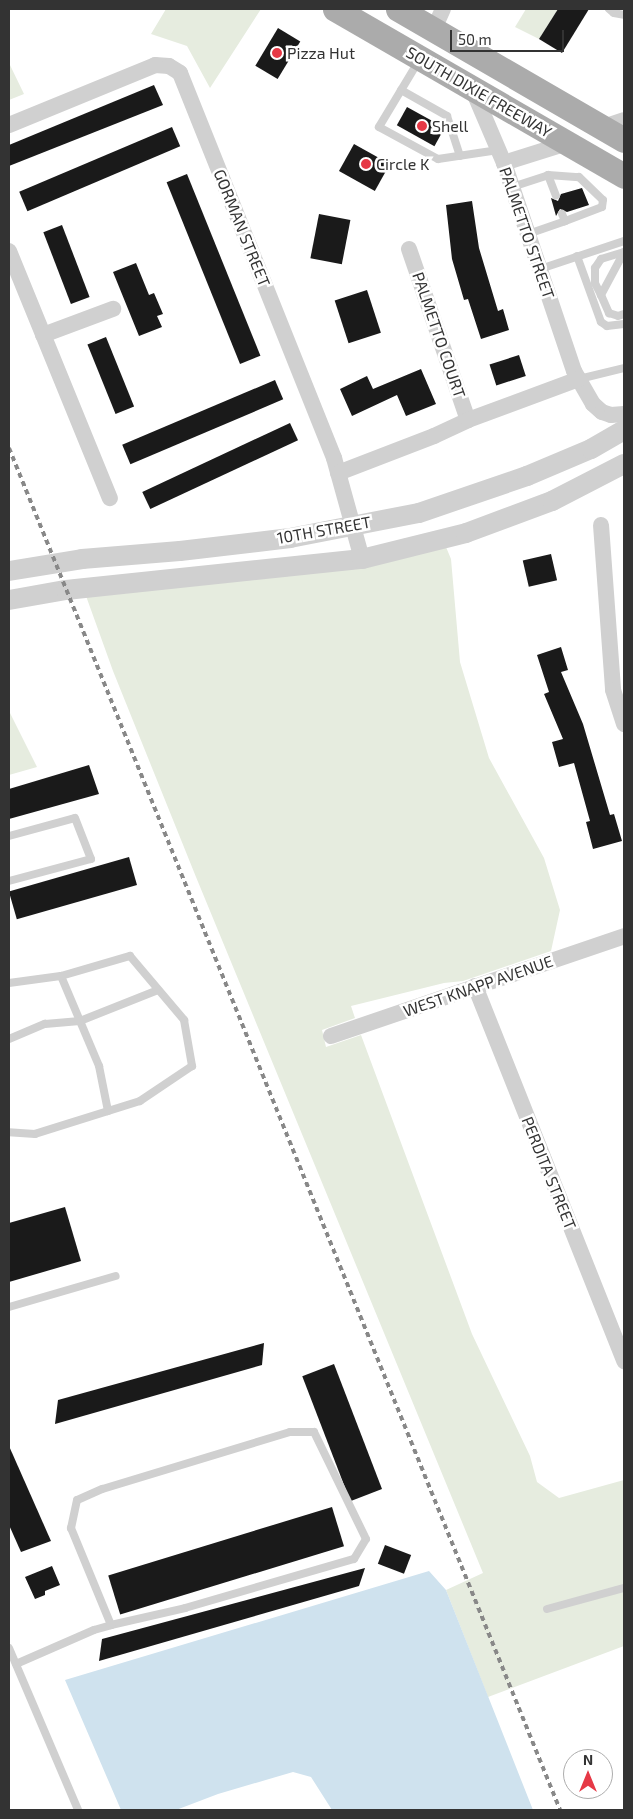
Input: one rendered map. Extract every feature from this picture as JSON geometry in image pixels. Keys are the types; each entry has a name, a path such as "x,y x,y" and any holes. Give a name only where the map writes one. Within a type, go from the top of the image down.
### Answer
{"main road":[{"name":"SOUTH DIXIE FREEWAY","path":"335,9 624,176"},
{"name":"SOUTH DIXIE FREEWAY","path":"398,9 438,19 480,56 614,124 624,140"},
{"path":"364,26 403,34 420,34 438,19"},
{"path":"420,58 455,55 480,56"}],"street":[{"name":"GORMAN STREET","path":"9,125 155,66 169,66 180,72 334,458 362,559"},
{"name":"PALMETTO STREET","path":"472,88 501,157 574,371 593,404 602,412 611,415 624,414"},
{"path":"501,157 567,143"},
{"name":"PALMETTO COURT","path":"409,249 468,420"},
{"path":"9,251 110,498"},
{"path":"43,335 113,309"},
{"path":"338,473 441,433 468,420 579,379"},
{"name":"10TH STREET","path":"9,571 82,559 127,556 290,538 419,513 536,472 591,449 624,430"},
{"name":"10TH STREET","path":"9,600 66,590 362,559 466,533 552,501 624,464"},
{"path":"601,525 613,690 624,724"},
{"path":"127,556 130,583"},
{"name":"WEST KNAPP AVENUE","path":"331,1036 624,936"},
{"name":"PERDITA STREET","path":"475,986 624,1361"}],"lane":[{"path":"609,9 614,14 624,16"},
{"path":"420,58 379,127 438,159 460,156 501,157"},
{"path":"401,90 446,116 460,156"},
{"path":"512,188 548,175 579,177 603,200 602,207 563,217 528,234"},
{"path":"548,175 556,196"},
{"path":"540,269 624,241"},
{"path":"601,295 624,252"},
{"path":"624,252 601,259 595,268 595,283 609,313 618,316 624,314"},
{"path":"577,256 601,322 607,326 624,324"},
{"path":"579,379 624,368"},
{"path":"9,836 75,818 91,859 9,881"},
{"path":"9,983 61,976 130,956 184,1020 192,1066 140,1101 35,1134 9,1132"},
{"path":"61,976 99,1066 108,1111"},
{"path":"9,1039 45,1024 80,1021 158,990"},
{"path":"9,1307 116,1276"},
{"path":"16,1664 94,1630 111,1626 185,1608 354,1559 366,1539 314,1432 290,1432 102,1489 77,1500 71,1528 111,1626"},
{"path":"547,1609 624,1588"},
{"path":"9,1648 78,1810"}],"shaded area":[{"path":"166,9 261,9 210,88 187,46 151,34"},
{"path":"526,9 558,9 539,39 515,27"},
{"path":"9,63 24,94 9,100"},
{"path":"446,547 451,559 460,662 489,758 544,858 560,910 551,951 463,981 444,983 351,1006 355,1018 322,1030 326,1047 361,1035 472,1334 530,1456 537,1482 559,1498 624,1480 624,1646 488,1697 446,1590 483,1573 196,877 113,671 86,596"},
{"path":"9,711 37,767 9,775"}],"water":[{"path":"429,1571 446,1590 533,1810 332,1810 311,1777 293,1772 218,1794 176,1810 121,1810 65,1680"}],"building":[{"path":"558,9 589,9 562,53 539,39"},
{"path":"278,28 300,41 278,79 255,66"},
{"path":"154,85 163,105 9,166 9,145"},
{"path":"407,107 445,128 434,146 397,125"},
{"path":"172,127 180,146 27,211 19,192"},
{"path":"354,144 390,164 375,191 339,171"},
{"path":"187,174 260,356 240,364 167,182"},
{"path":"582,188 589,205 567,212 560,209 556,216 551,198 558,201 561,194"},
{"path":"472,201 479,248 498,311 503,309 509,330 481,339 468,299 464,300 452,259 446,205"},
{"path":"319,214 350,220 342,264 310,258"},
{"path":"62,225 90,297 71,304 43,232"},
{"path":"136,263 149,295 154,293 163,314 157,316 162,327 139,336 113,272"},
{"path":"367,290 381,333 349,343 335,301"},
{"path":"106,337 134,407 116,414 87,344"},
{"path":"519,355 526,376 496,386 490,365"},
{"path":"421,369 436,404 406,416 397,395 352,416 340,389 367,376 373,389"},
{"path":"275,380 283,399 130,464 122,445"},
{"path":"290,423 298,440 150,509 142,492"},
{"path":"551,554 557,580 529,587 523,561"},
{"path":"561,647 568,670 561,672 583,724 610,815 614,814 622,841 593,849 586,822 590,821 574,763 559,767 552,742 563,739 544,694 549,692 537,655"},
{"path":"89,765 99,794 9,819 9,789"},
{"path":"129,857 137,885 17,919 9,891"},
{"path":"65,1207 81,1261 9,1282 9,1223"},
{"path":"264,1343 262,1365 55,1424 58,1400"},
{"path":"334,1364 382,1489 350,1501 302,1376"},
{"path":"9,1446 51,1541 21,1552 9,1525"},
{"path":"332,1507 344,1546 120,1615 108,1575"},
{"path":"385,1545 411,1555 404,1574 378,1564"},
{"path":"52,1566 60,1585 45,1591 45,1595 35,1599 25,1577"},
{"path":"365,1568 359,1586 99,1661 102,1639"}],"railway":[{"path":"9,448 560,1810"}],"place":[{"name":"Pizza Hut","path":"277,53"},
{"name":"Shell","path":"422,126"},
{"name":"Circle K","path":"366,164"}]}
